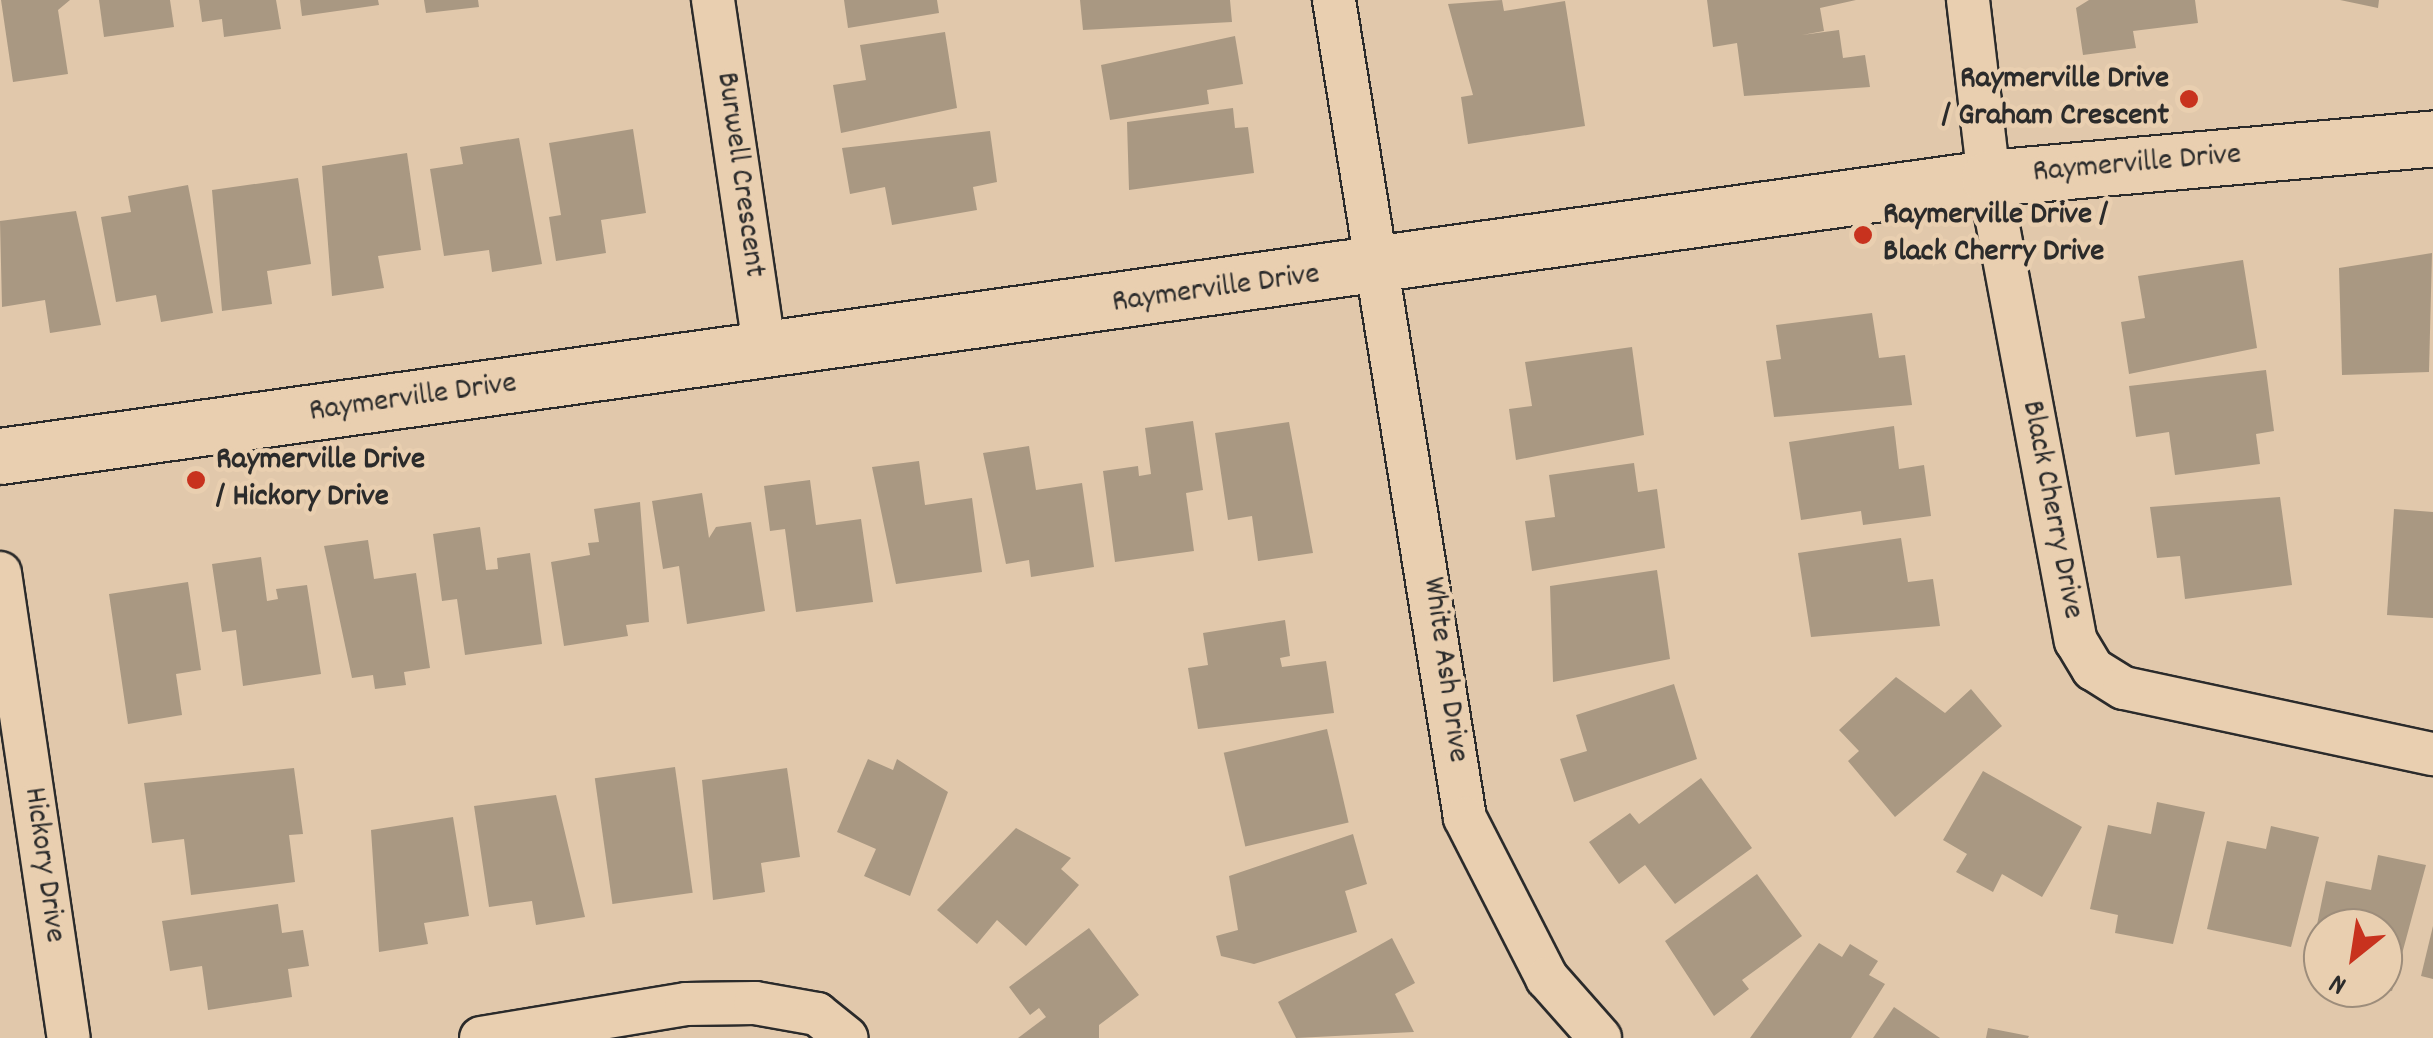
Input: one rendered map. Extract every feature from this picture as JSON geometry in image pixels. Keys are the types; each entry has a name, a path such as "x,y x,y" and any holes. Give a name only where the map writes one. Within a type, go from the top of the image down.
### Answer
{"street":[{"name":"Burwell Crescent","path":"713,0 765,351"},
{"path":"1334,0 1382,264"},
{"name":"Black Cherry Drive","path":"1968,0 1988,178 2068,611 2093,669 2124,688 2433,754"},
{"name":"Raymerville Drive","path":"0,456 1988,178 2433,138"},
{"name":"White Ash Drive","path":"1382,264 1465,818 1547,978 1600,1038"},
{"name":"Hickory Drive","path":"0,572 68,1038"},
{"path":"481,1038 686,1004 755,1003 816,1014 847,1038"}],"building":[{"path":"1,0 70,0 58,10 68,74 13,82"},
{"path":"99,0 170,0 174,27 104,37"},
{"path":"199,0 276,0 281,29 224,37 222,19 202,22"},
{"path":"300,0 378,0 379,5 302,16"},
{"path":"424,0 478,0 479,7 426,13"},
{"path":"844,0 937,0 939,13 848,28"},
{"path":"1080,0 1230,0 1232,22 1083,30"},
{"path":"1502,0 1504,11 1565,1 1585,126 1468,144 1461,97 1473,95 1448,4"},
{"path":"1707,0 1856,0 1820,8 1824,31 1802,35 1839,30 1843,58 1865,55 1870,87 1744,96 1737,43 1713,47"},
{"path":"2089,0 2195,0 2198,23 2133,31 2136,48 2083,55 2076,8"},
{"path":"2340,0 2379,0 2378,8"},
{"path":"945,32 957,108 841,133 833,85 866,80 860,45"},
{"path":"1235,36 1243,84 1207,90 1209,104 1110,120 1101,65"},
{"path":"1233,108 1235,128 1248,127 1254,173 1129,190 1127,122"},
{"path":"633,129 646,213 601,220 606,253 556,261 549,217 561,215 549,143"},
{"path":"990,131 997,182 973,187 977,210 892,225 885,187 850,194 842,148"},
{"path":"519,138 542,264 492,272 489,250 444,256 430,169 463,164 460,147"},
{"path":"407,153 421,250 378,256 384,288 332,296 322,166"},
{"path":"298,178 311,264 267,271 272,304 222,311 212,190"},
{"path":"188,185 213,313 161,322 156,295 116,302 101,217 131,212 128,196"},
{"path":"76,211 101,325 50,333 45,300 2,307 0,221"},
{"path":"2432,253 2429,372 2342,375 2339,268"},
{"path":"2243,260 2257,348 2129,374 2121,322 2145,318 2138,276"},
{"path":"1872,313 1879,358 1905,355 1912,405 1774,417 1766,361 1781,359 1776,325"},
{"path":"1632,347 1644,435 1516,460 1509,409 1532,406 1525,362"},
{"path":"2266,370 2274,431 2256,434 2260,464 2175,475 2169,432 2136,437 2129,386"},
{"path":"1193,421 1203,490 1186,493 1194,551 1115,562 1103,471 1138,466 1139,476 1151,474 1145,428"},
{"path":"1289,422 1313,553 1258,561 1252,516 1228,520 1215,433"},
{"path":"1894,426 1899,469 1924,465 1931,516 1863,525 1861,511 1801,520 1789,442"},
{"path":"1029,446 1036,490 1082,483 1094,567 1031,577 1029,560 1006,564 983,453"},
{"path":"919,461 925,505 972,498 982,572 896,584 872,467"},
{"path":"1634,463 1638,492 1657,489 1665,548 1532,571 1525,521 1555,517 1549,475"},
{"path":"810,480 816,525 861,519 873,602 796,612 785,529 770,531 764,486"},
{"path":"702,493 709,538 716,527 751,522 765,611 687,624 679,566 663,569 652,501"},
{"path":"2280,497 2292,585 2185,599 2180,556 2157,558 2150,507"},
{"path":"640,502 649,622 626,625 628,636 564,646 551,562 590,555 588,543 599,542 594,509"},
{"path":"2394,509 2433,512 2433,618 2387,615"},
{"path":"480,527 486,570 498,569 497,558 530,553 542,644 465,655 457,599 442,601 433,534"},
{"path":"1901,538 1908,582 1933,579 1940,626 1811,637 1798,553"},
{"path":"368,540 374,579 416,573 430,668 404,672 406,685 375,689 373,675 352,678 324,546"},
{"path":"261,557 267,601 278,599 276,589 307,585 321,674 243,686 236,630 222,632 212,564"},
{"path":"1657,570 1670,659 1553,682 1550,586"},
{"path":"188,582 201,670 176,674 182,715 128,724 109,594"},
{"path":"1285,620 1290,656 1280,658 1282,667 1326,661 1334,713 1198,729 1188,668 1208,665 1203,633"},
{"path":"1896,677 1945,713 1971,689 2002,726 1895,817 1848,761 1859,751 1839,730"},
{"path":"1674,684 1697,759 1574,802 1560,759 1587,751 1576,715"},
{"path":"1327,729 1349,823 1245,846 1224,753"},
{"path":"868,759 893,770 897,759 948,792 910,896 864,876 876,849 837,832"},
{"path":"675,767 693,893 612,904 595,778"},
{"path":"294,768 303,834 289,835 295,882 191,895 184,839 152,843 144,783"},
{"path":"787,768 800,857 761,863 765,892 713,900 702,780"},
{"path":"1983,771 2082,827 2042,897 2002,874 1993,892 1956,872 1967,854 1943,840"},
{"path":"1701,778 1752,848 1675,904 1645,865 1619,884 1589,842 1630,813 1639,824"},
{"path":"556,795 585,917 536,925 532,901 489,907 474,806"},
{"path":"2157,802 2205,812 2173,944 2115,933 2118,915 2090,909 2108,825 2151,834"},
{"path":"453,817 469,916 424,923 428,944 379,952 371,830"},
{"path":"2271,826 2319,837 2291,947 2207,929 2227,841 2266,849"},
{"path":"1016,828 1071,858 1061,869 1079,885 1026,946 997,920 977,944 937,910"},
{"path":"1353,834 1367,884 1345,891 1357,932 1254,964 1221,956 1216,936 1238,930 1229,876"},
{"path":"2378,855 2426,865 2403,950 2403,908 2320,908 2326,881 2371,890"},
{"path":"1757,874 1802,936 1742,980 1749,989 1714,1016 1665,941"},
{"path":"278,904 282,933 303,930 309,966 288,969 292,997 208,1010 202,966 170,971 162,921"},
{"path":"2433,926 2433,979 2421,976"},
{"path":"1089,928 1139,995 1099,1025 1099,1038 1018,1038 1046,1017 1039,1008 1030,1015 1009,987"},
{"path":"1392,938 1415,983 1395,994 1414,1032 1296,1038 1278,1002"},
{"path":"1819,943 1842,957 1850,944 1878,961 1869,975 1885,984 1851,1038 1750,1038"},
{"path":"1894,1007 1940,1038 1873,1038"},
{"path":"1988,1028 2029,1036 1986,1038"}],"place":[{"name":"Raymerville Drive / Graham Crescent","path":"2189,99"},
{"name":"Raymerville Drive / Black Cherry Drive","path":"1863,235"},
{"name":"Raymerville Drive / Hickory Drive","path":"196,480"}]}
